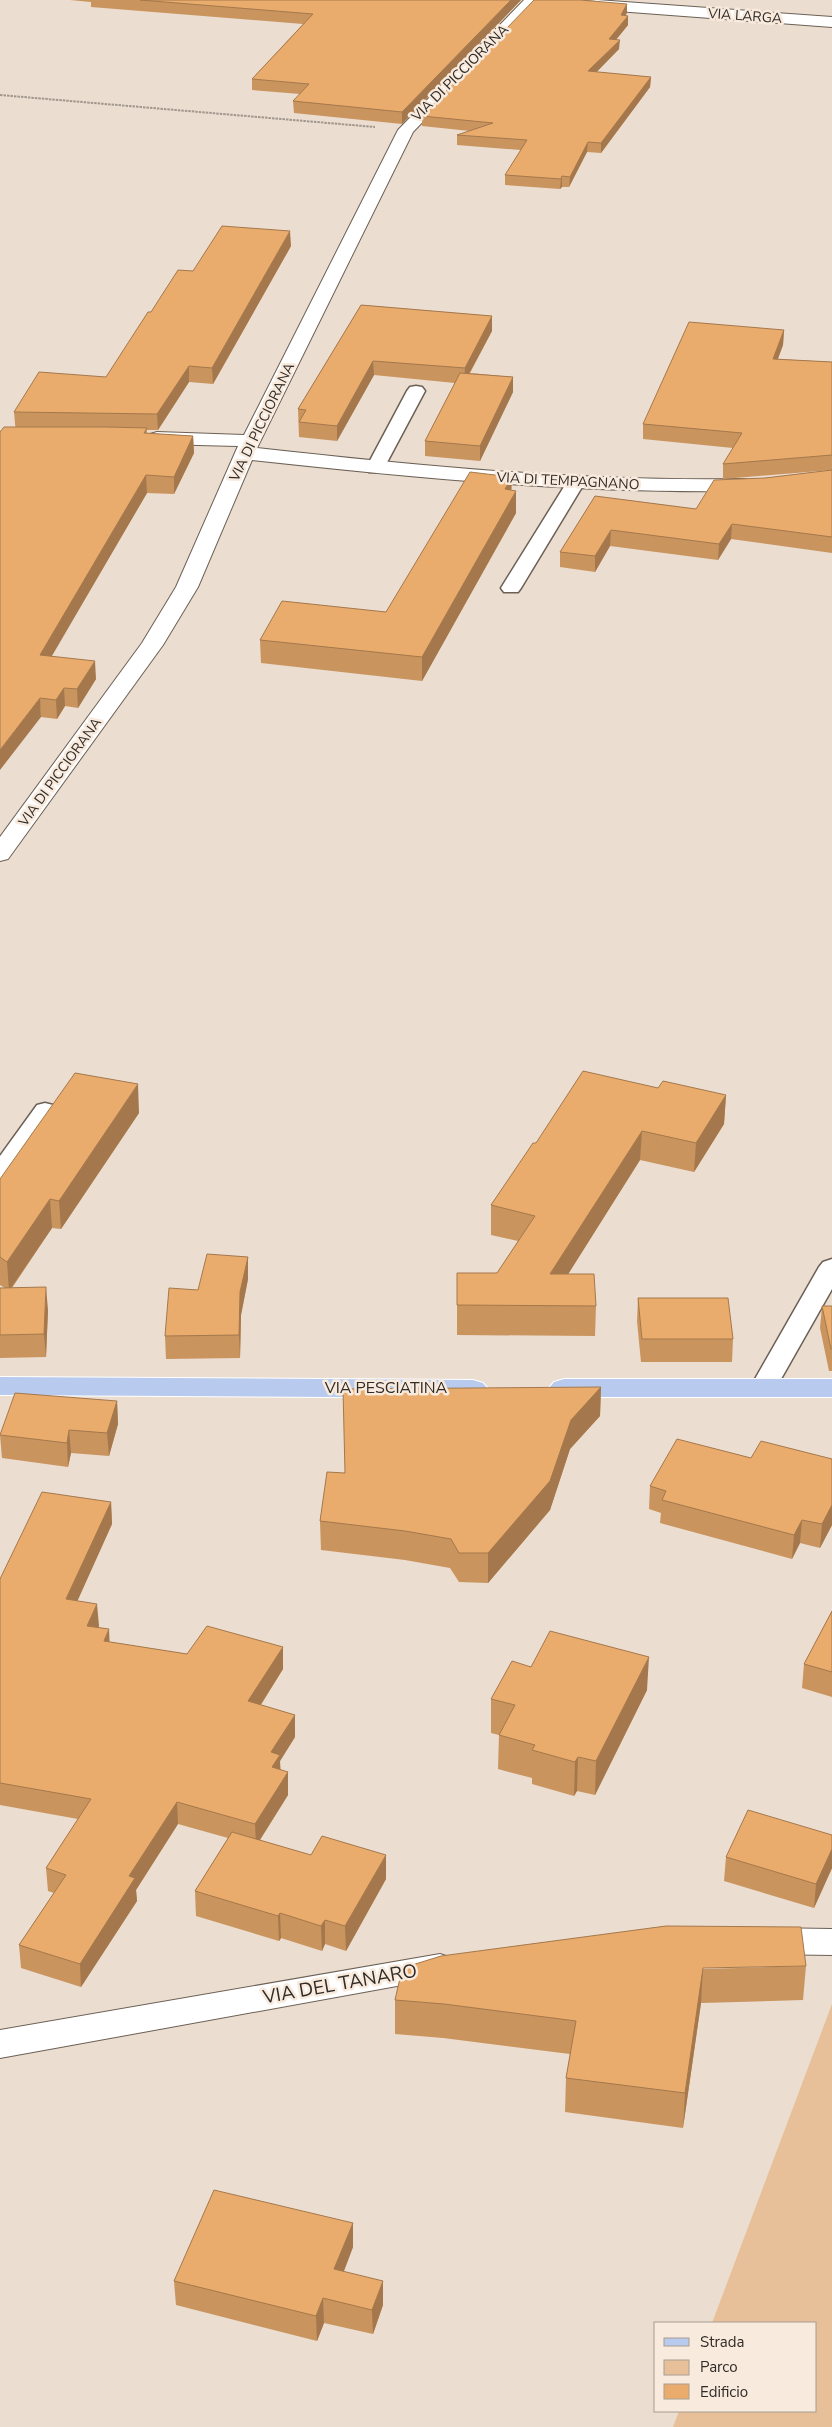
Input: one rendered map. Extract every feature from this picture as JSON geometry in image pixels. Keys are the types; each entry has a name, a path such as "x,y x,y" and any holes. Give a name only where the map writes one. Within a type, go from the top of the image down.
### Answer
{"main road":[{"name":"VIA PESCIATINA","path":"0,1386 501,1388"},
{"path":"540,1388 764,1386 832,1388"}],"street":[{"name":"VIA DI PICCIORANA","path":"0,854 152,645 187,587 248,447 406,130 539,0"},
{"name":"VIA LARGA","path":"575,3 832,22"},
{"name":"VIA DI TEMPAGNANO","path":"136,437 248,447 375,468 438,474 576,482 694,486 762,483"},
{"path":"738,1941 832,1942"},
{"name":"VIA DEL TANARO","path":"0,2044 346,1982 470,1962"}],"lane":[{"path":"375,468 416,391"},
{"path":"511,588 576,482"},
{"path":"0,1174 45,1110"},
{"path":"764,1386 832,1267"}],"path":[{"path":"0,95 406,130"}],"green space":[{"path":"832,2004 832,2427 673,2427 679,2412 817,2412 817,2322 712,2322"}],"building":[{"path":"140,0 511,0 402,112 293,101 309,84 252,79 313,14"},
{"path":"534,0 580,0 627,4 621,15 628,16 609,39 620,40 588,71 651,77 601,143 588,142 570,177 562,176 561,179 505,175 527,140 457,135 493,123 422,116"},
{"path":"222,226 290,231 212,368 189,366 157,414 14,412 39,372 106,377 178,270 193,271"},
{"path":"361,305 492,316 465,368 373,361 337,426 299,422 306,410 298,409"},
{"path":"689,322 784,330 773,359 832,362 832,455 723,464 742,433 643,424"},
{"path":"460,373 513,377 480,446 425,441"},
{"path":"4,427 147,428 144,433 193,436 174,477 146,475 40,655 95,661 77,689 64,688 56,700 40,698 0,750 0,432"},
{"path":"832,470 832,537 732,524 719,544 611,530 595,556 560,552 595,496 696,509 714,480 765,478"},
{"path":"470,472 512,477 505,489 516,491 422,657 260,640 282,601 386,612"},
{"path":"583,1071 658,1088 663,1081 726,1095 696,1143 642,1131 550,1274 594,1274 596,1306 457,1305 457,1273 497,1273 535,1216 491,1205 533,1143 536,1143"},
{"path":"75,1073 138,1084 59,1201 50,1199 7,1262 0,1257 0,1179"},
{"path":"207,1254 248,1257 240,1292 239,1335 165,1336 169,1288 198,1290"},
{"path":"46,1287 44,1334 0,1335 0,1288"},
{"path":"638,1298 728,1298 733,1339 642,1339"},
{"path":"822,1306 832,1306 832,1349 831,1349"},
{"path":"601,1387 571,1420 550,1481 488,1553 459,1553 451,1539 405,1531 320,1521 327,1472 345,1473 343,1389"},
{"path":"15,1393 117,1401 107,1433 69,1430 67,1443 0,1435"},
{"path":"677,1439 751,1458 761,1441 832,1459 832,1505 822,1524 802,1520 794,1535 662,1500 666,1491 650,1486"},
{"path":"42,1492 111,1502 66,1599 97,1604 87,1626 109,1629 104,1641 187,1654 207,1626 283,1647 248,1701 295,1715 271,1752 280,1755 272,1767 288,1772 255,1824 177,1802 129,1876 135,1878 80,1964 19,1945 66,1875 46,1868 91,1799 0,1783 0,1579"},
{"path":"832,1611 832,1672 804,1664"},
{"path":"550,1631 649,1657 596,1761 578,1757 575,1762 532,1750 535,1745 499,1735 515,1705 491,1699 512,1661 531,1667"},
{"path":"748,1810 832,1835 832,1849 816,1884 726,1857"},
{"path":"232,1832 311,1855 322,1836 386,1855 345,1926 325,1920 321,1926 280,1913 278,1916 195,1891"},
{"path":"666,1926 801,1927 806,1966 703,1968 685,2093 566,2078 576,2021 444,2004 395,2000 400,1978 409,1966 441,1956"},
{"path":"214,2190 353,2223 334,2269 383,2281 372,2310 323,2298 316,2316 174,2281"}]}
